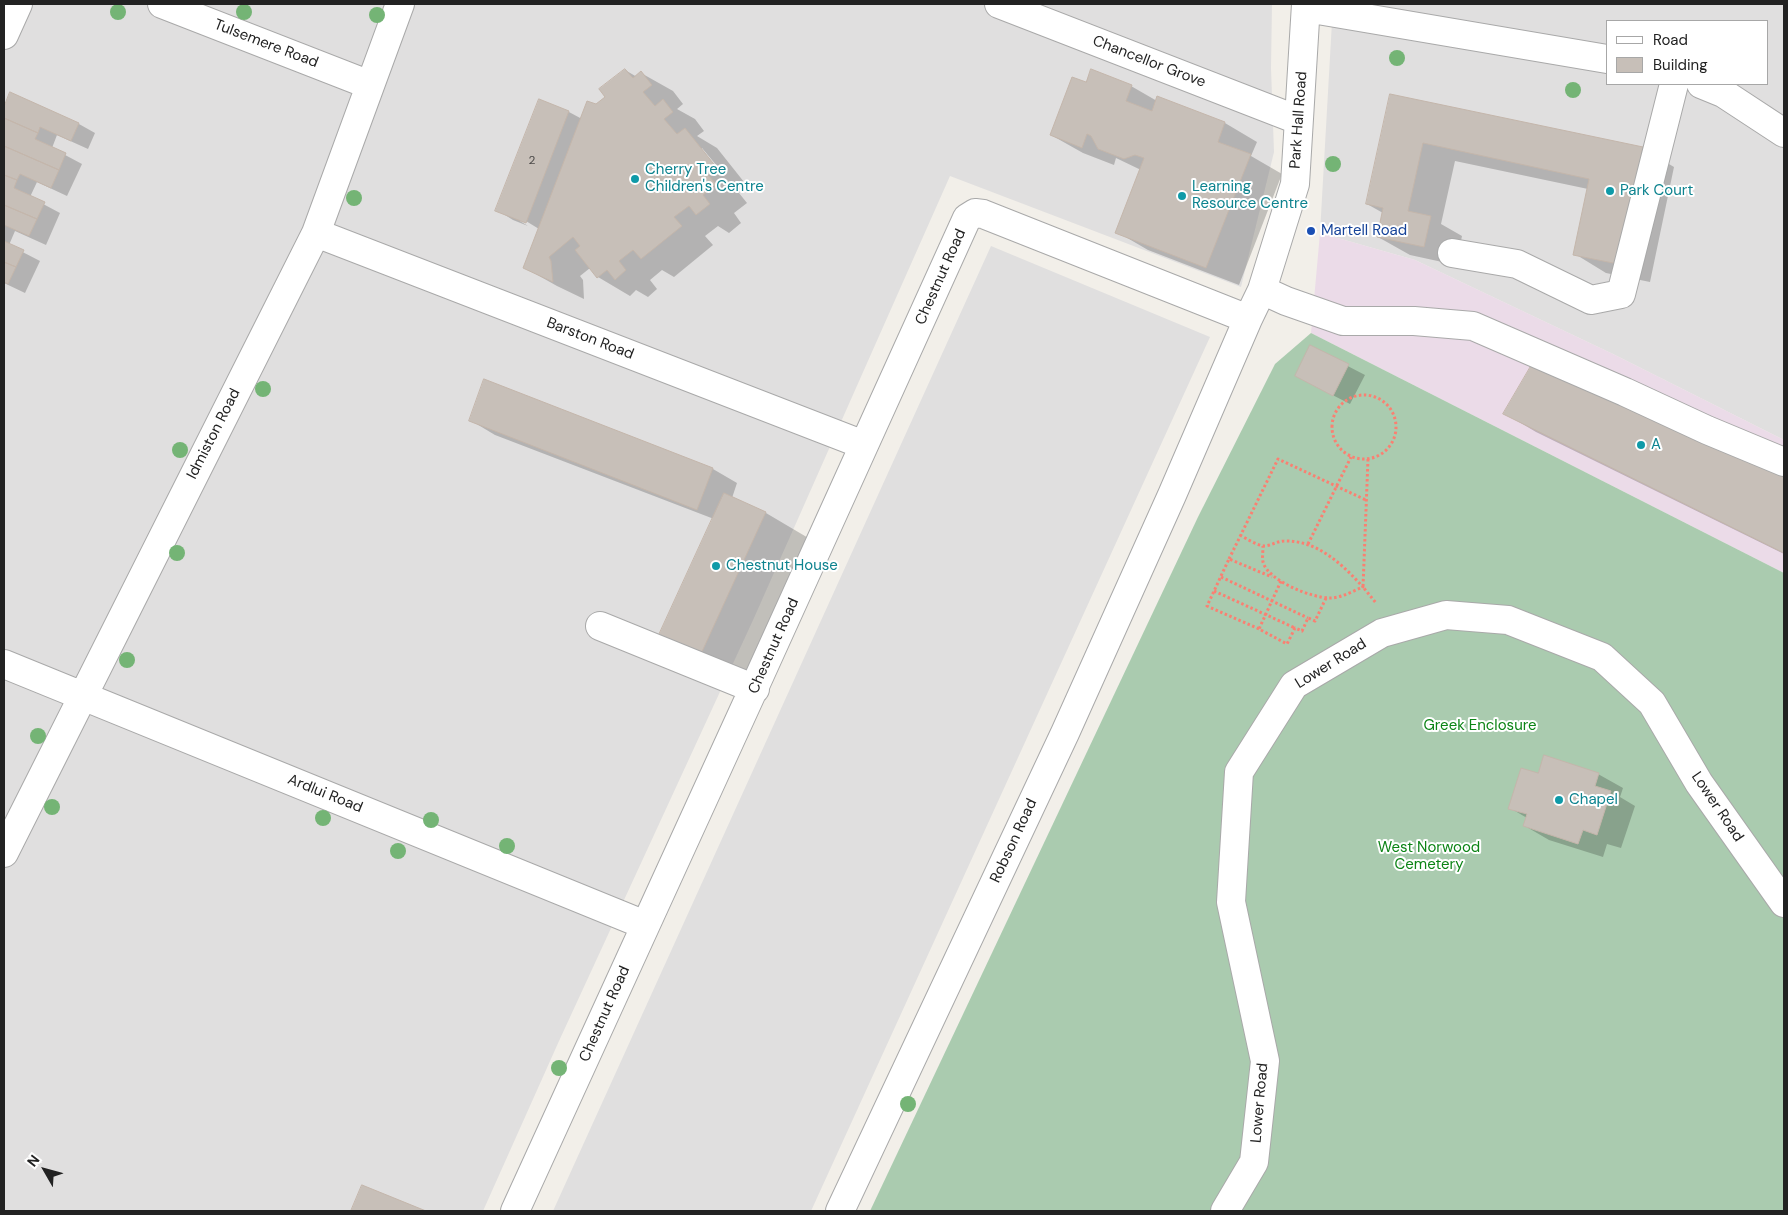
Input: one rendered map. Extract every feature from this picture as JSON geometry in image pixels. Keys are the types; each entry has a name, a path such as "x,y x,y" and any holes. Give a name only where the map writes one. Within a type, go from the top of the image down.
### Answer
{"street":[{"path":"4,35 18,4"},
{"name":"Tulsemere Road","path":"162,4 370,85"},
{"name":"Idmiston Road","path":"4,853 316,233 400,4"},
{"name":"Chancellor Grove","path":"999,4 1298,120"},
{"path":"1306,6 1606,59"},
{"name":"Park Hall Road","path":"1248,319 1262,290 1295,184 1306,6"},
{"path":"1452,253 1517,264 1592,300 1621,294 1674,85"},
{"path":"1703,85 1782,123"},
{"name":"Chestnut Road","path":"515,1211 967,218 974,213 983,214 1248,319"},
{"name":"Barston Road","path":"316,233 864,445"},
{"path":"1262,290 1286,301 1343,321 1414,321 1473,326 1626,392 1707,430 1784,462"},
{"name":"Robson Road","path":"840,1211 1064,733 1172,495 1248,319"},
{"name":"Lower Road","path":"1225,1211 1254,1162 1265,1060 1231,902 1239,772 1294,685 1382,633 1446,615 1508,620 1602,657 1652,703 1699,782 1784,903"},
{"path":"600,626 754,689"},
{"name":"Ardlui Road","path":"4,664 645,924"}],"path":[{"path":"1363,395 1374,396 1384,401 1391,409 1395,419 1396,430 1393,440 1387,450 1378,456 1368,459 1352,457 1342,451 1336,442 1332,432 1332,421 1336,410 1344,402 1353,397 1363,395"},
{"path":"1308,544 1352,457"},
{"path":"1295,628 1287,644 1259,629 1207,606 1278,459 1366,500"},
{"path":"1363,587 1368,459"},
{"path":"1240,535 1263,546 1284,541 1308,544 1328,554 1347,570 1378,605 1390,630"},
{"path":"1263,546 1264,562 1275,578"},
{"path":"1229,559 1305,592 1326,598 1341,596 1363,587"},
{"path":"1221,577 1315,620 1326,598"},
{"path":"1259,629 1282,581"},
{"path":"1214,591 1302,631 1308,618"}],"shaded area":[{"path":"4,4 1272,4 1271,68 1274,152 1241,287 950,176 754,618 559,1041 483,1211 4,1211"},
{"path":"1333,4 1784,4 1784,440 1615,355 1415,260 1320,233"},
{"path":"1320,233 1415,260 1615,355 1784,440 1784,573 1311,333"},
{"path":"991,246 1210,337 811,1211 553,1211"}],"green space":[{"name":"West Norwood Cemetery","path":"1311,333 1784,573 1784,1211 870,1211 1198,517 1275,364"}],"building":[{"name":"Cherry Tree Children's Centre","path":"625,69 633,78 641,71 652,85 643,92 655,106 663,99 673,112 664,119 677,134 685,128 717,168 708,175 716,184 703,195 710,204 696,215 689,206 674,217 682,226 641,259 633,250 619,261 626,270 615,280 607,270 597,278 575,250 580,246 573,237 549,257 553,282 523,268 587,101 596,104 605,97 599,89"},
{"name":"Learning Resource Centre","path":"1091,69 1132,85 1126,101 1152,111 1157,96 1225,122 1218,142 1251,154 1206,268 1115,233 1144,158 1135,155 1124,159 1098,149 1091,136 1087,134 1082,148 1050,135 1072,77 1086,82"},
{"path":"10,92 79,123 71,141 40,127 38,133 4,118 4,107"},
{"name":"Park Court","path":"1390,94 1643,147 1618,264 1573,255 1589,179 1423,143 1408,211 1431,216 1424,247 1377,237 1383,208 1366,204"},
{"path":"539,99 569,111 526,223 495,211"},
{"path":"4,118 38,133 35,139 66,153 59,170 4,146"},
{"path":"4,146 59,170 51,188 20,174 17,180 4,175"},
{"path":"4,175 17,180 14,188 45,202 37,219 4,205"},
{"path":"4,205 37,219 29,236 4,225"},
{"path":"4,241 24,250 16,267 4,262"},
{"path":"4,262 16,267 8,284 4,282"},
{"path":"1310,345 1349,364 1333,396 1295,376"},
{"name":"A","path":"1534,361 1784,476 1784,553 1503,414"},
{"path":"484,379 713,468 697,510 469,421"},
{"name":"Chestnut House","path":"724,493 766,512 700,656 658,637"},
{"name":"Chapel","path":"1544,755 1599,773 1595,786 1611,791 1597,835 1583,830 1578,844 1523,826 1527,814 1508,809 1521,768 1538,773"},
{"path":"362,1185 426,1211 351,1211"}],"place":[{"name":"Cherry Tree Children's Centre","path":"635,179"},
{"name":"Park Court","path":"1610,191"},
{"name":"Learning Resource Centre","path":"1182,196"},
{"name":"Martell Road","path":"1311,231"},
{"name":"A","path":"1641,445"},
{"name":"Chestnut House","path":"716,566"},
{"name":"Chapel","path":"1559,800"}],"park label":[{"name":"Greek Enclosure","path":"1480,726"}]}
